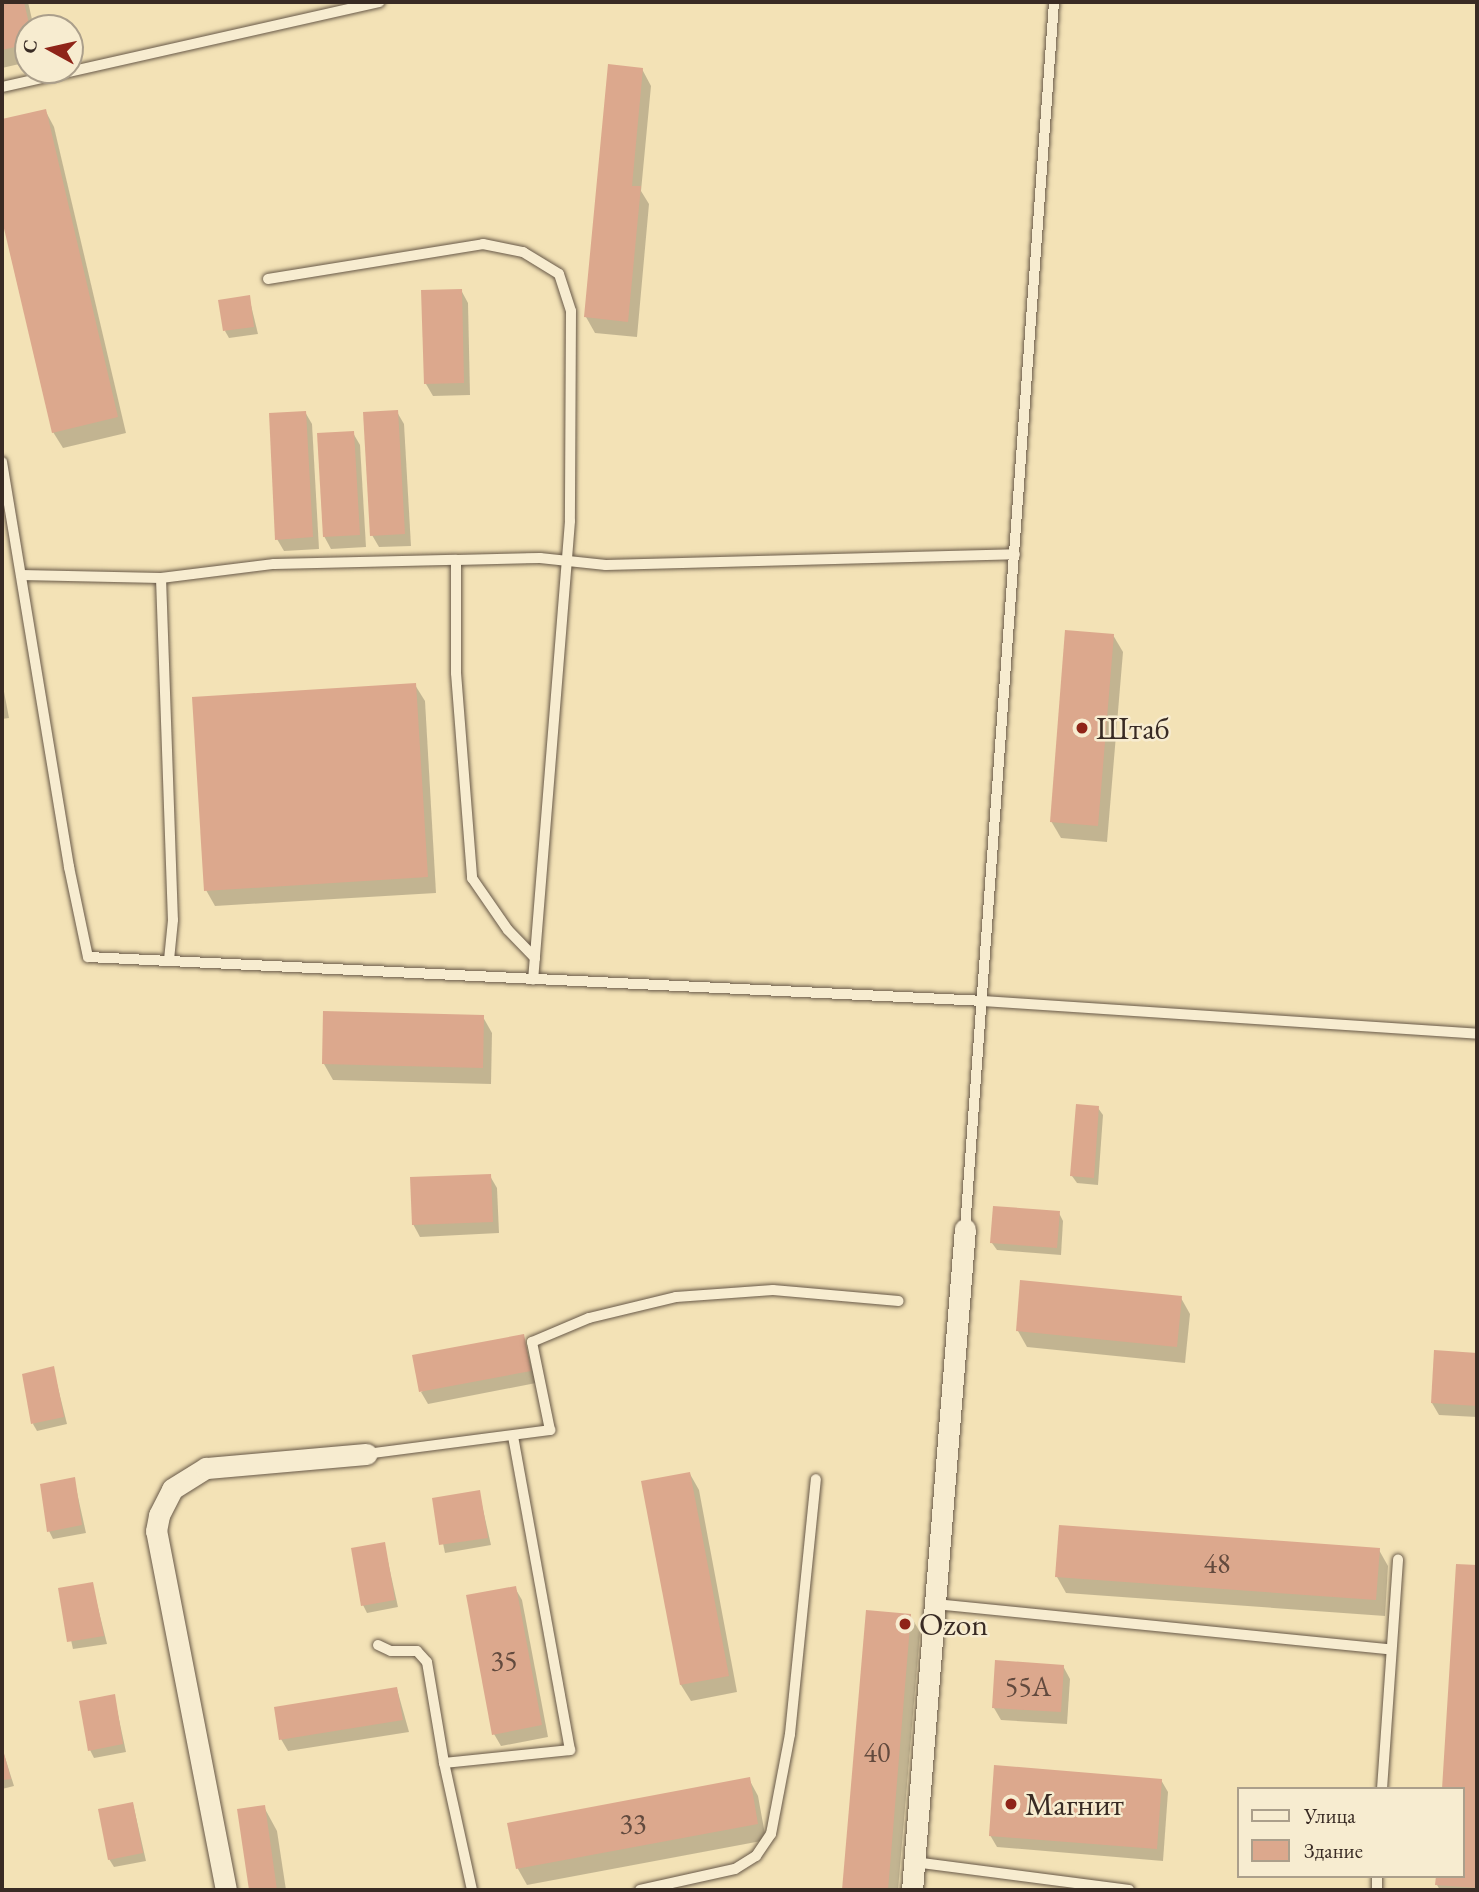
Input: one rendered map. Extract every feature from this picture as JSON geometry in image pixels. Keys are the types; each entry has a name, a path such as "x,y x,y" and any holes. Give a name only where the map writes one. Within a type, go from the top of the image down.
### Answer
{"street":[{"path":"912,1890 965,1229"},
{"path":"226,1890 156,1531 159,1515 172,1489 206,1468 366,1454"}],"lane":[{"path":"2,88 380,2"},
{"path":"965,1229 984,1001 1054,2"},
{"path":"268,279 483,244 523,252 559,274 571,311 566,560 533,980"},
{"path":"2,462 69,867 88,957 984,1001 1477,1034"},
{"path":"21,575 161,578 274,564 456,559 566,560 606,565 1015,554"},
{"path":"456,559 456,673 472,878 508,930 535,958"},
{"path":"161,578 173,920 169,960"},
{"path":"366,1454 550,1430 532,1342 589,1318 676,1297 773,1290 899,1301"},
{"path":"444,1763 569,1750 513,1436"},
{"path":"640,1890 735,1869 756,1856 771,1834 790,1734 816,1479"},
{"path":"1382,1787 1389,1649 1398,1560"},
{"path":"935,1604 1389,1649"},
{"path":"378,1645 391,1651 417,1651 427,1662 444,1763 472,1890"},
{"path":"914,1862 1129,1890"}],"building":[{"path":"2,2 24,2 27,14 14,14 14,47 2,50"},
{"path":"608,64 643,68 632,186 641,186 628,322 584,317"},
{"path":"46,109 118,417 52,433 2,220 2,119"},
{"path":"462,289 464,383 424,384 421,290"},
{"path":"250,295 254,327 223,331 218,300"},
{"path":"398,410 405,534 370,536 363,412"},
{"path":"306,411 313,537 275,540 269,413"},
{"path":"354,431 360,535 323,537 317,433"},
{"name":"Штаб","path":"1065,630 1114,634 1098,826 1050,822"},
{"path":"416,683 428,877 204,891 192,697"},
{"path":"323,1011 484,1015 483,1068 322,1064"},
{"path":"1076,1104 1099,1106 1094,1178 1070,1176"},
{"path":"491,1174 493,1222 412,1225 410,1177"},
{"path":"993,1206 1060,1211 1057,1248 990,1243"},
{"path":"1020,1280 1182,1296 1177,1347 1016,1331"},
{"path":"524,1334 531,1371 419,1392 412,1355"},
{"path":"1434,1350 1477,1353 1477,1406 1431,1403"},
{"path":"54,1366 64,1417 31,1424 22,1374"},
{"path":"690,1472 729,1676 680,1685 641,1481"},
{"path":"75,1477 82,1525 47,1532 40,1484"},
{"path":"480,1490 488,1538 439,1545 432,1498"},
{"path":"1059,1525 1380,1548 1376,1600 1055,1577"},
{"path":"385,1542 395,1600 361,1606 351,1548"},
{"path":"1456,1564 1477,1565 1477,1888 1435,1885 1436,1878 1465,1878 1465,1787 1442,1787"},
{"path":"93,1582 104,1636 67,1642 58,1588"},
{"path":"516,1586 542,1725 492,1735 466,1595"},
{"path":"866,1610 911,1614 888,1890 842,1890"},
{"path":"995,1660 1064,1665 1061,1712 992,1708"},
{"path":"397,1687 403,1720 279,1740 274,1707"},
{"path":"115,1694 123,1744 88,1751 79,1701"},
{"path":"2,1746 11,1779 2,1780"},
{"path":"994,1765 1162,1779 1157,1849 989,1836"},
{"path":"750,1777 758,1824 516,1869 507,1823"},
{"path":"133,1802 143,1853 108,1860 98,1809"},
{"path":"265,1805 277,1890 249,1890 237,1809"}],"place":[{"name":"Штаб","path":"1082,728"},
{"name":"Ozon","path":"905,1624"},
{"name":"Магнит","path":"1011,1804"}]}
